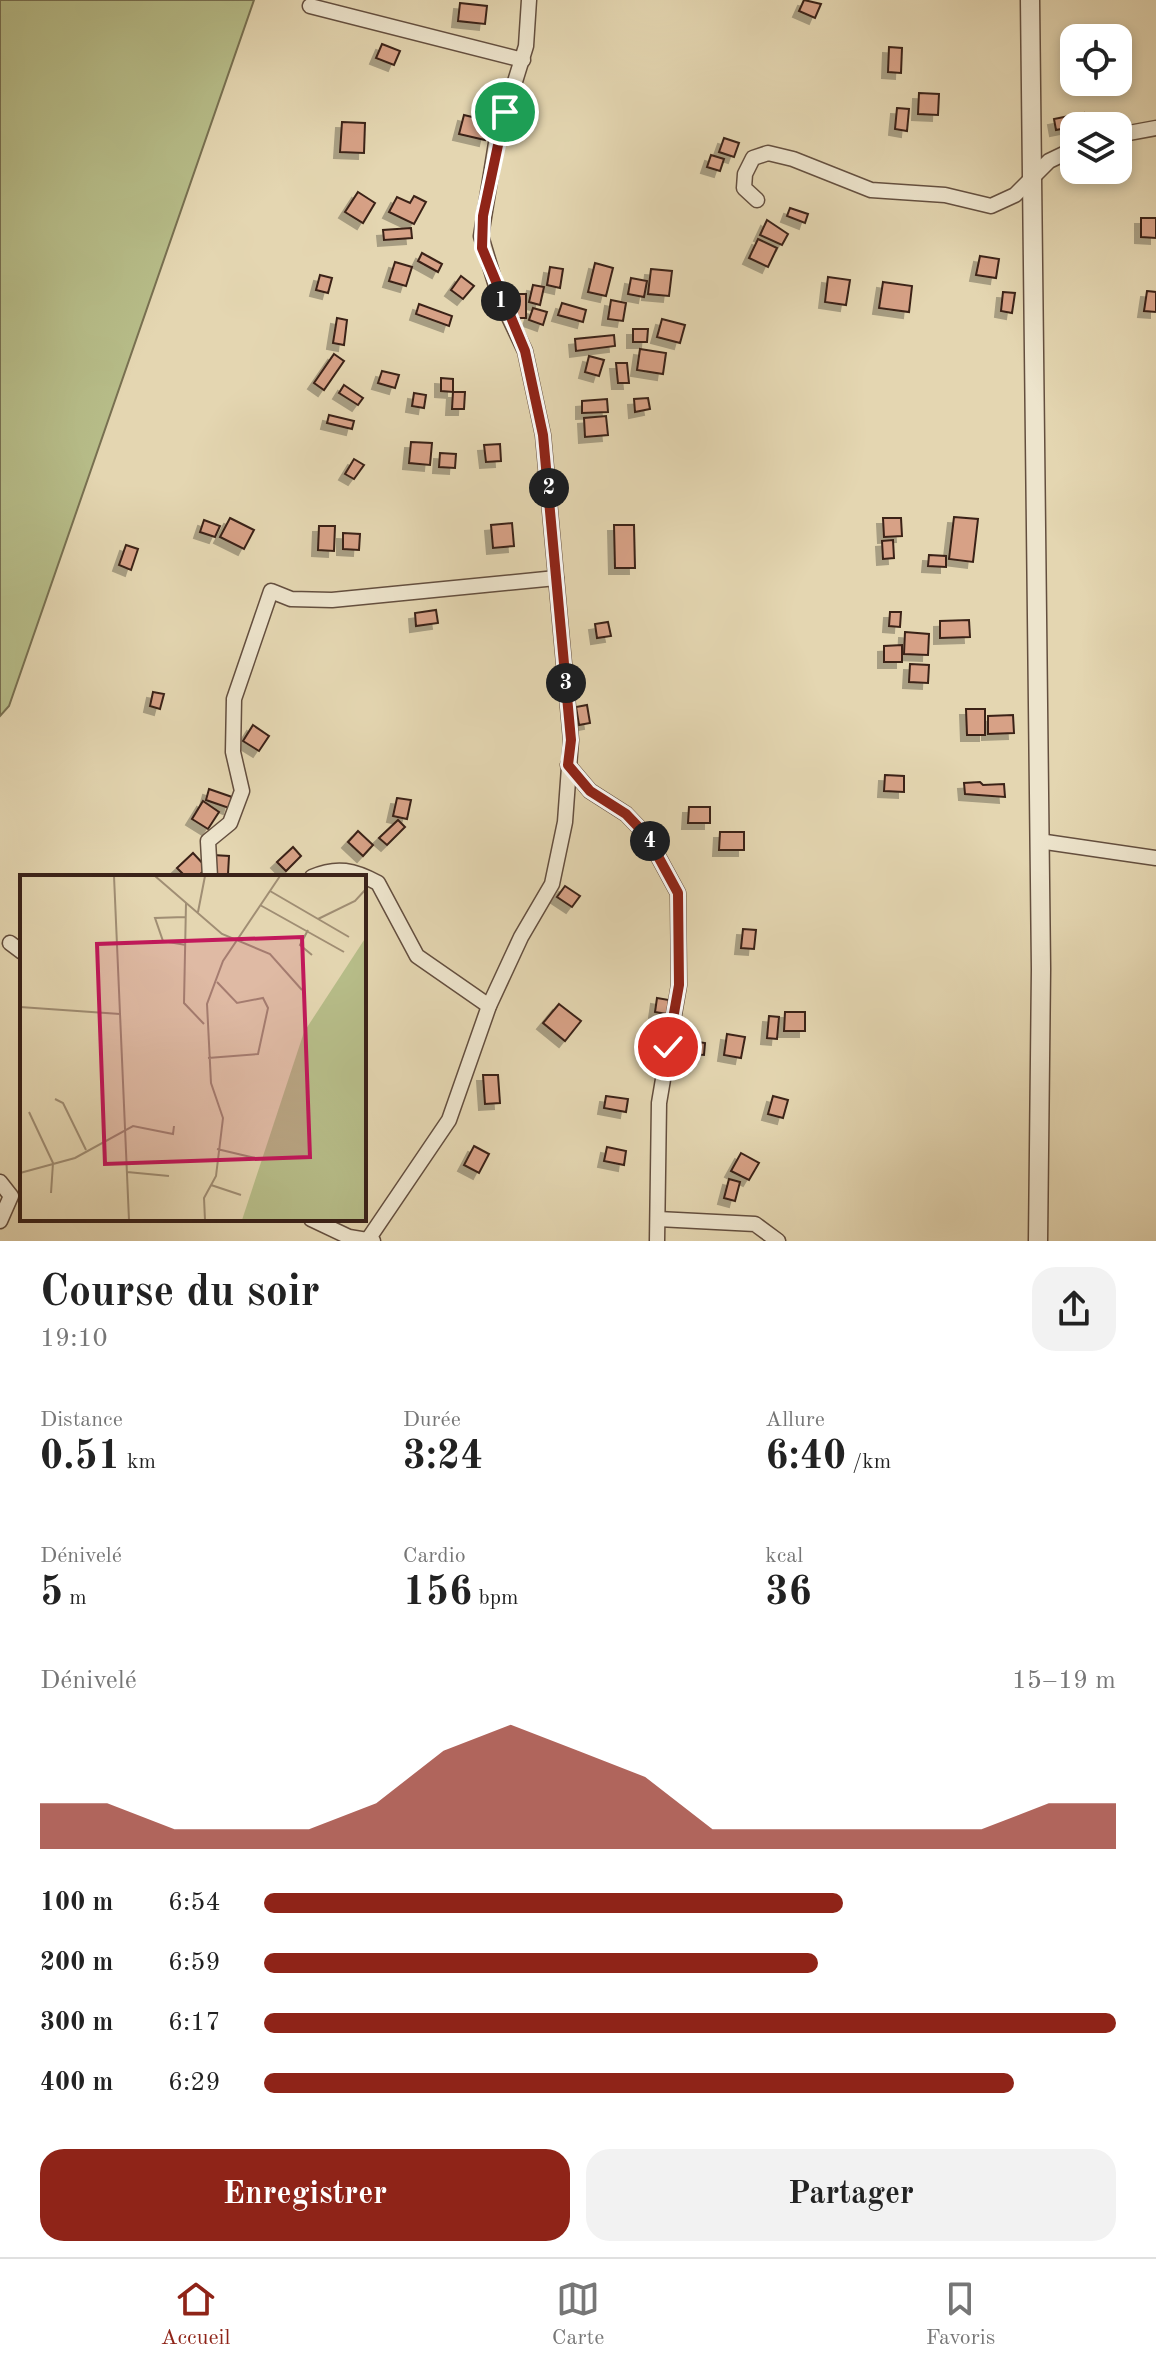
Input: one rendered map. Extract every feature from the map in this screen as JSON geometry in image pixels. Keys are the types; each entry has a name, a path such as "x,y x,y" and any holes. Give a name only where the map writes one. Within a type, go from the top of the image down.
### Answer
{"street":[{"path":"315,1221 349,1237 370,1240 449,1120 489,1006 521,937 552,884 565,822 571,740 543,435 525,351 499,296 481,236 496,143 523,60 529,0"},
{"path":"1030,0 1039,841 1038,1241"},
{"path":"310,6 523,60"},
{"path":"1132,132 1156,128"},
{"path":"757,200 744,188 745,174 753,158 768,153 793,159 854,186 945,195 991,206 1015,195 1049,161 1060,156"},
{"path":"210,875 208,841 230,823 242,791 233,752 234,699 271,591 291,599 332,600 556,578"},
{"path":"568,765 590,791 626,814 647,836 678,893 679,985 659,1103 657,1241"},
{"path":"1039,841 1156,858"},
{"path":"317,875 329,870 345,870 358,875"},
{"path":"366,878 378,883 417,956 489,1006"},
{"path":"0,1182 11,1196 0,1221"},
{"path":"658,1219 755,1224 778,1241"}],"green space":[{"path":"0,0 254,0 9,706 0,716"}],"building":[{"path":"804,0 821,4 815,18 799,11"},
{"path":"460,3 487,6 485,24 458,21"},
{"path":"382,44 400,51 394,65 376,58"},
{"path":"889,47 902,48 901,73 888,72"},
{"path":"919,93 939,94 938,115 918,114"},
{"path":"897,108 909,109 907,131 895,129"},
{"path":"464,115 489,121 485,140 459,134"},
{"path":"1060,118 1060,129 1056,130 1054,119"},
{"path":"342,122 365,123 364,153 340,152"},
{"path":"724,138 739,143 734,157 719,152"},
{"path":"711,155 724,159 720,171 707,167"},
{"path":"358,192 375,203 363,223 345,212"},
{"path":"414,196 426,202 414,224 389,212 397,197 410,203"},
{"path":"790,208 808,214 805,223 787,216"},
{"path":"1141,218 1156,218 1156,238 1141,237"},
{"path":"767,220 788,234 782,245 760,235"},
{"path":"411,228 412,238 384,240 383,230"},
{"path":"758,239 777,248 768,267 749,258"},
{"path":"422,253 442,264 438,272 418,261"},
{"path":"980,256 999,259 996,278 976,275"},
{"path":"395,262 412,267 406,286 389,281"},
{"path":"595,263 613,268 606,296 588,292"},
{"path":"550,267 563,269 560,288 547,285"},
{"path":"651,269 672,271 669,296 648,294"},
{"path":"320,275 332,278 328,293 316,290"},
{"path":"461,276 474,286 463,299 451,290"},
{"path":"828,277 850,280 846,305 825,302"},
{"path":"631,278 647,281 644,297 628,294"},
{"path":"883,282 912,286 909,312 879,308"},
{"path":"533,285 544,287 540,305 529,302"},
{"path":"1147,291 1156,292 1156,312 1144,311"},
{"path":"1003,292 1015,293 1012,313 1001,311"},
{"path":"514,294 526,294 526,318 514,318"},
{"path":"611,300 626,303 623,321 608,319"},
{"path":"562,303 586,310 583,322 558,315"},
{"path":"419,304 452,316 449,326 416,314"},
{"path":"533,308 547,312 543,325 529,320"},
{"path":"337,318 347,320 344,345 333,343"},
{"path":"662,319 685,325 680,343 657,337"},
{"path":"633,329 648,329 647,342 633,342"},
{"path":"614,335 615,346 576,351 575,339"},
{"path":"640,349 666,353 663,374 637,370"},
{"path":"334,354 344,361 324,390 314,383"},
{"path":"589,356 604,360 599,376 585,372"},
{"path":"616,363 627,363 629,383 618,383"},
{"path":"382,371 399,375 395,388 378,383"},
{"path":"441,378 453,379 453,392 441,391"},
{"path":"344,385 363,398 358,405 339,393"},
{"path":"453,392 465,392 464,409 452,409"},
{"path":"414,393 426,395 424,408 412,406"},
{"path":"648,398 650,409 635,412 634,399"},
{"path":"607,399 608,412 582,413 582,401"},
{"path":"329,415 354,421 352,429 327,423"},
{"path":"606,416 608,435 585,437 584,418"},
{"path":"411,442 432,443 430,465 409,463"},
{"path":"500,444 501,461 486,462 484,445"},
{"path":"440,453 456,454 455,468 439,467"},
{"path":"354,459 364,465 354,479 345,474"},
{"path":"954,517 978,519 973,562 949,559"},
{"path":"230,518 254,530 244,549 220,537"},
{"path":"883,518 901,518 902,536 884,537"},
{"path":"204,520 220,526 215,537 200,532"},
{"path":"512,523 514,546 493,548 491,525"},
{"path":"614,525 634,525 635,568 615,568"},
{"path":"319,526 335,526 334,551 318,550"},
{"path":"343,533 360,534 359,550 343,549"},
{"path":"893,540 894,558 883,559 882,541"},
{"path":"126,545 138,549 131,570 119,565"},
{"path":"929,555 946,556 946,567 928,566"},
{"path":"436,610 438,623 416,626 415,613"},
{"path":"890,612 901,612 900,627 889,626"},
{"path":"969,620 970,637 940,638 940,621"},
{"path":"608,622 611,636 597,638 595,624"},
{"path":"905,632 929,634 928,655 904,654"},
{"path":"902,645 902,662 884,662 884,646"},
{"path":"910,664 929,665 928,683 909,682"},
{"path":"153,692 164,694 160,709 150,706"},
{"path":"587,705 590,723 579,725 576,707"},
{"path":"966,709 985,709 985,735 967,735"},
{"path":"1013,715 1014,733 988,734 988,716"},
{"path":"253,725 269,736 259,751 243,741"},
{"path":"885,775 904,776 904,792 884,791"},
{"path":"980,782 983,785 1004,784 1005,797 965,794 964,783"},
{"path":"209,789 232,797 229,808 206,800"},
{"path":"397,798 411,800 407,819 393,816"},
{"path":"203,801 219,812 208,829 192,819"},
{"path":"689,807 710,807 710,823 688,823"},
{"path":"398,820 405,827 387,845 379,838"},
{"path":"358,831 373,845 363,856 348,842"},
{"path":"720,832 744,832 744,850 719,850"},
{"path":"293,847 301,856 286,871 277,862"},
{"path":"193,853 207,868 199,875 184,875 177,868"},
{"path":"213,855 229,856 228,874 212,874"},
{"path":"565,886 580,896 572,907 557,897"},
{"path":"743,929 756,930 754,949 741,948"},
{"path":"657,998 669,1000 667,1014 655,1012"},
{"path":"559,1004 581,1021 565,1041 543,1023"},
{"path":"785,1012 805,1012 805,1031 784,1031"},
{"path":"769,1016 779,1017 777,1039 767,1038"},
{"path":"727,1034 745,1037 741,1058 724,1055"},
{"path":"686,1040 705,1043 704,1055 685,1053"},
{"path":"483,1075 498,1075 500,1103 485,1104"},
{"path":"606,1096 628,1099 626,1112 604,1108"},
{"path":"773,1096 788,1100 783,1118 768,1114"},
{"path":"474,1146 489,1154 479,1173 464,1165"},
{"path":"607,1147 626,1151 624,1165 604,1161"},
{"path":"741,1153 759,1163 749,1180 731,1171"},
{"path":"729,1179 740,1182 735,1201 724,1198"}],"route":[{"path":"505,112 483,216 482,248 505,311 525,351 543,435 571,740 568,765 590,791 626,814 647,836 678,893 679,985 668,1047"}]}
